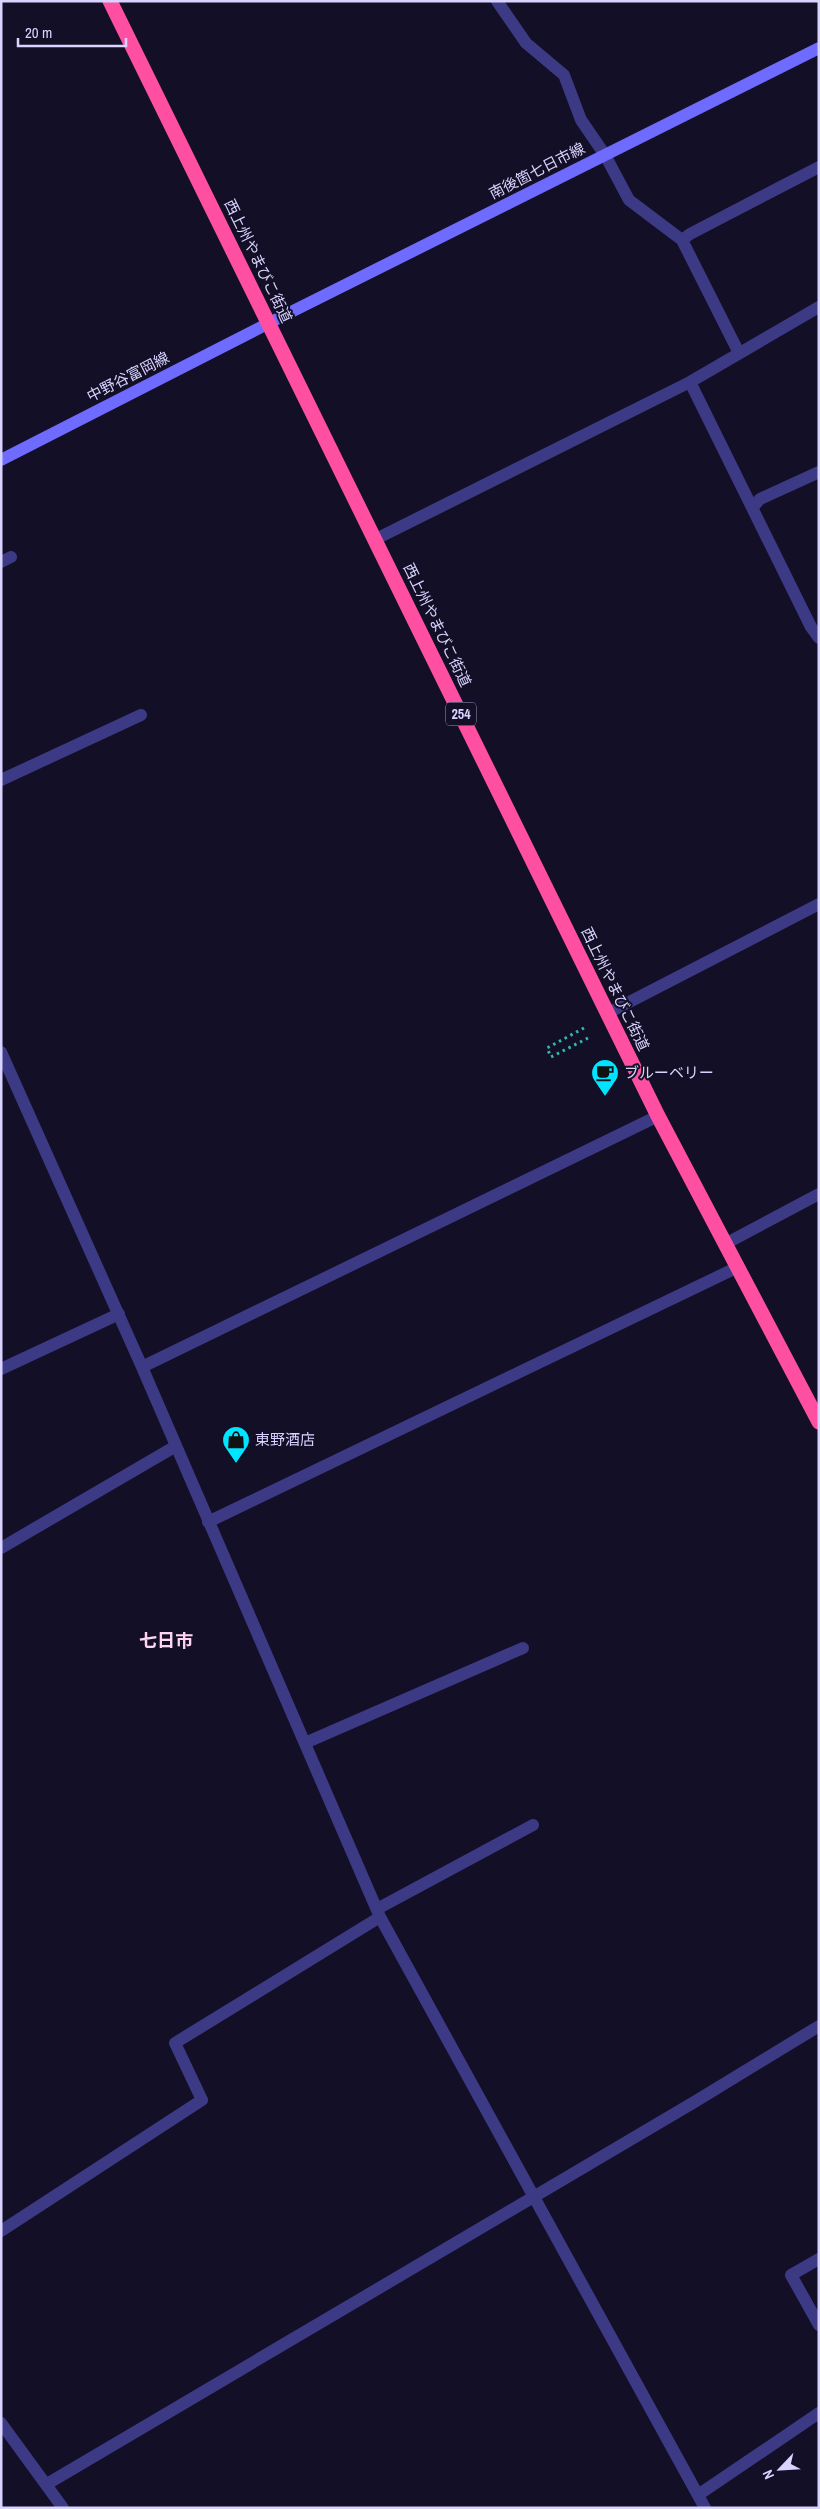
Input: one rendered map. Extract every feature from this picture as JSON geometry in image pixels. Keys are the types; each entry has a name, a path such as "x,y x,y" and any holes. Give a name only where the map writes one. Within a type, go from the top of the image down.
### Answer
{"highway":[{"name":"西上州やまびこ街道","path":"110,1 270,322 658,1116 819,1422"}],"main road":[{"name":"南後箇七日市線","path":"270,322 819,48"},
{"name":"中野谷富岡線","path":"1,460 270,322"}],"street":[{"path":"497,1 526,44 564,76 580,120 605,155 629,200 682,240 739,353"},
{"path":"682,240 690,234 819,167"},
{"path":"376,539 690,382 819,307"},
{"path":"690,382 811,627 819,638"},
{"path":"753,507 760,499 819,472"},
{"path":"1,780 141,715"},
{"path":"608,1013 819,904"},
{"path":"1,1052 142,1367 378,1913 705,2508"},
{"path":"142,1367 658,1116"},
{"path":"726,1244 819,1194"},
{"path":"208,1522 738,1267"},
{"path":"1,1369 118,1314"},
{"path":"1,1548 176,1446"},
{"path":"305,1743 523,1648"},
{"path":"1,2231 202,2100 176,2043 378,1913 533,1825"},
{"path":"47,2484 533,2195 696,2101 819,2026"},
{"path":"819,2259 791,2275 819,2325"},
{"path":"698,2495 819,2413"},
{"path":"1,2423 63,2508"}],"path":[{"path":"579,1043 551,1057 547,1048 584,1028"}],"place":[{"name":"ブルーベリー","path":"605,1097"},
{"name":"東野酒店","path":"236,1464"}],"district":[{"name":"七日市","path":"166,1641"}]}
